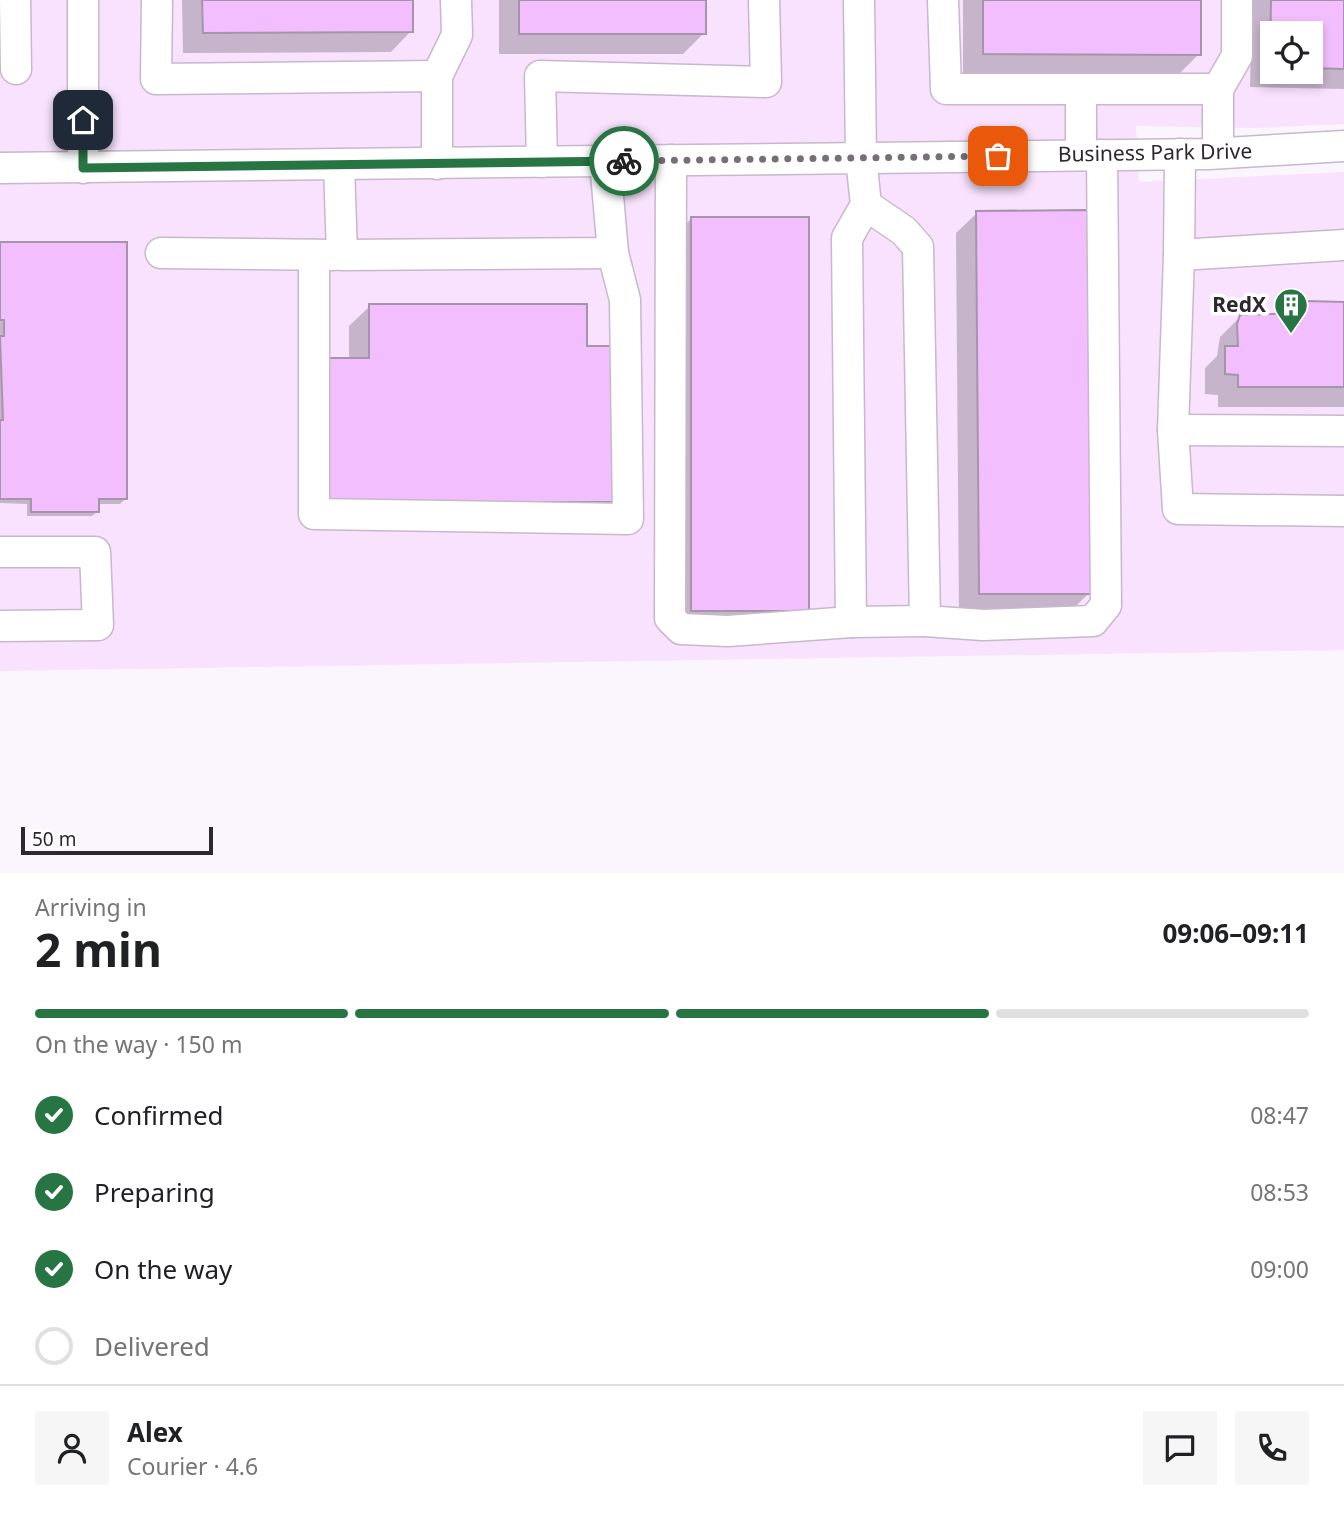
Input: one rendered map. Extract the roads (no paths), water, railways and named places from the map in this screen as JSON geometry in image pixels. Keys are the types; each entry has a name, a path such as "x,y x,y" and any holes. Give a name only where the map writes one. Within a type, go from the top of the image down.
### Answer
{"street":[{"path":"15,0 16,69"},
{"path":"83,0 83,168"},
{"path":"157,0 156,79 437,76"},
{"path":"437,163 437,76 457,35 456,0"},
{"path":"542,162 540,76 766,82 764,0"},
{"path":"851,622 847,238 866,205 861,158 859,0"},
{"path":"943,0 946,89 1218,89"},
{"path":"1218,153 1218,89 1237,56 1237,0"},
{"path":"671,160 670,618 681,629 728,631 851,622 925,621 983,625 1093,621 1106,605 1092,155 1081,89"},
{"name":"Business Park Drive","path":"0,168 1180,154 1344,146"},
{"path":"1180,154 1173,430 1178,509 1344,511"},
{"path":"339,165 328,255 314,514 628,519 625,300 613,253 605,161"},
{"path":"866,205 904,231 918,247 925,621"},
{"path":"1179,255 1344,245"},
{"path":"161,253 613,253"},
{"path":"1173,430 1344,431"},
{"path":"0,552 95,552 98,625 0,626"}],"place":[{"name":"RedX","path":"1291,335"}]}
